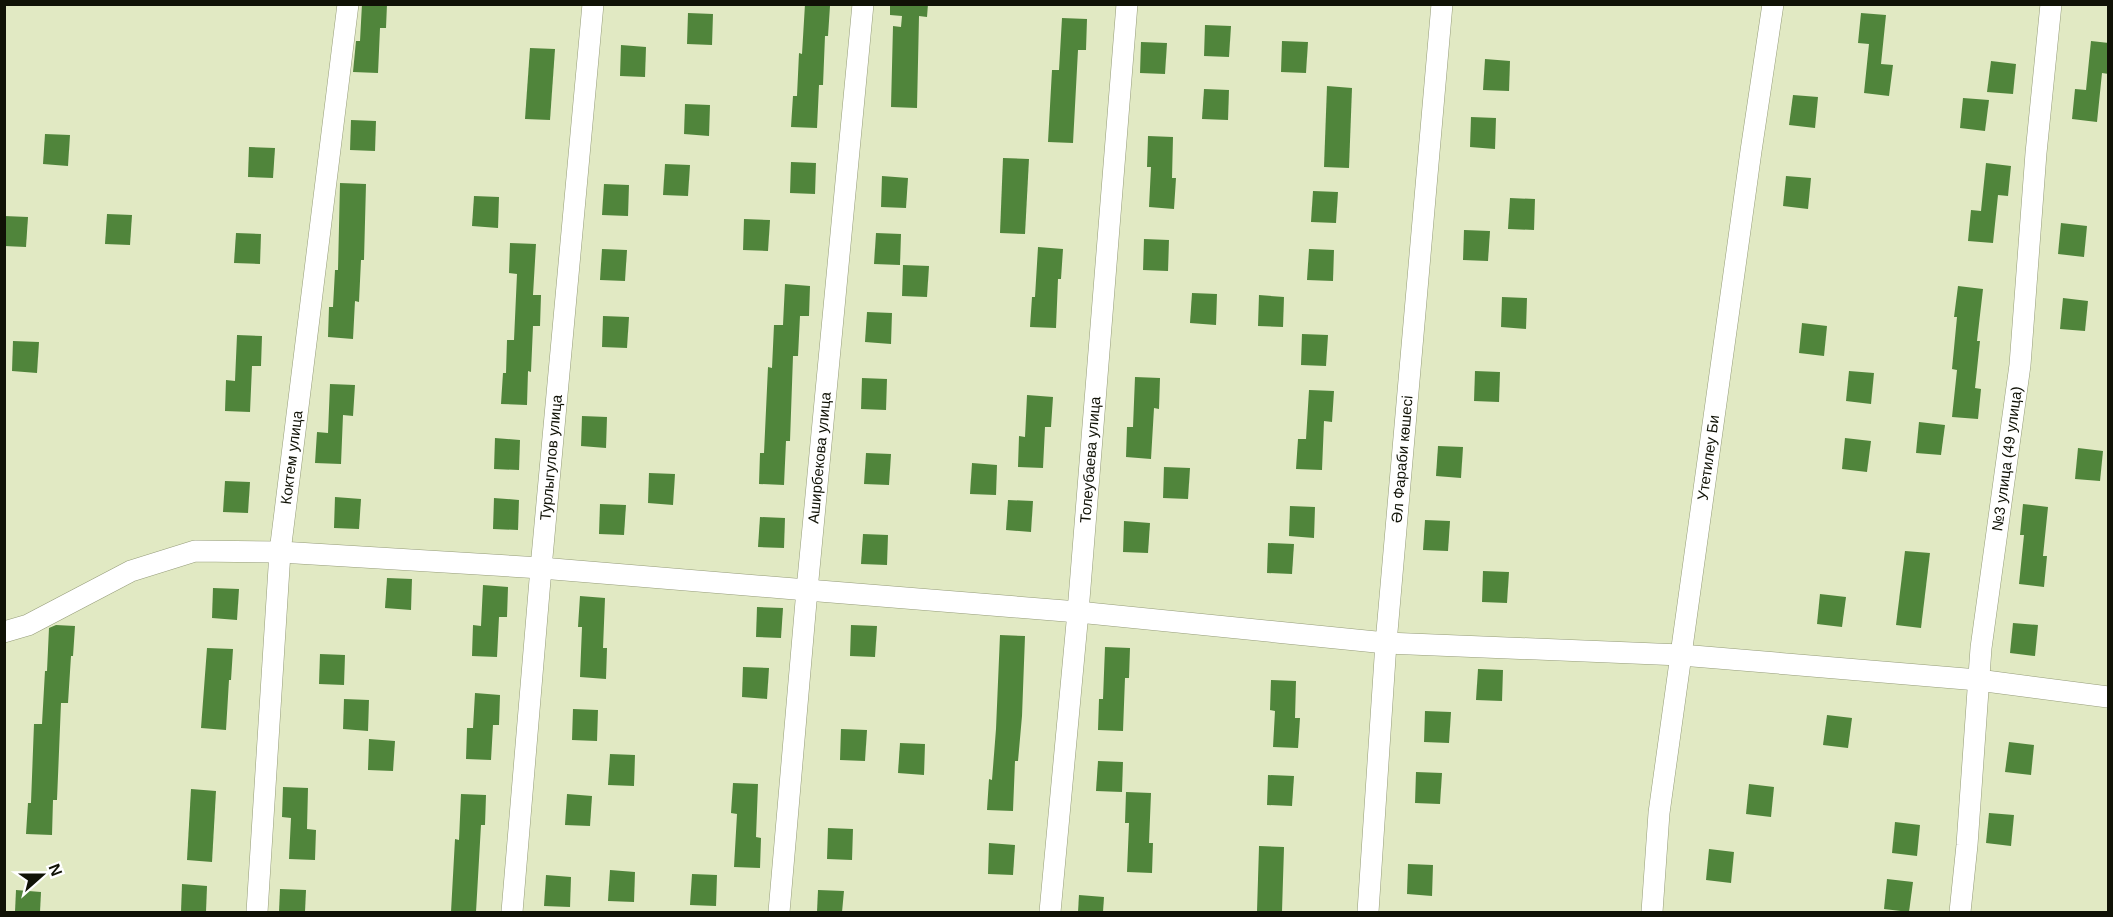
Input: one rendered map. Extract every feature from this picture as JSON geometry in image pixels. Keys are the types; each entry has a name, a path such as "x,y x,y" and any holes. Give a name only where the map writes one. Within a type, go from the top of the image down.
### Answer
{"street":[{"name":"Коктем улица","path":"257,912 280,552 348,4"},
{"name":"Турлыгулов улица","path":"512,912 593,4"},
{"name":"Аширбекова улица","path":"779,912 863,4"},
{"name":"Толеубаева улица","path":"1050,912 1078,612 1127,4"},
{"name":"Әл Фараби көшесі","path":"1368,912 1386,643 1442,4"},
{"name":"Утетилеу Би","path":"1652,912 1659,813 1773,4"},
{"name":"№3 улица (49 улица)","path":"1960,912 1967,845 1980,648 2020,365 2036,153 2051,4"},
{"path":"4,632 28,625 130,571 195,551 280,552 541,568 1078,612 1386,643 1681,655 1978,680 2109,697"}],"building":[{"path":"362,4 387,4 386,28 380,28 378,73 353,72 356,41 360,41"},
{"path":"805,4 830,6 828,36 825,36 823,85 819,85 817,128 791,127 793,96 797,96 799,53 802,54"},
{"path":"890,4 928,4 927,17 919,16 917,108 891,107 893,26 901,27 902,16 890,15"},
{"path":"688,13 713,14 712,45 687,44"},
{"path":"1861,13 1886,15 1881,64 1893,65 1889,96 1864,93 1869,44 1858,43"},
{"path":"1062,18 1087,19 1086,50 1078,50 1073,143 1048,142 1052,70 1059,70"},
{"path":"1205,25 1231,26 1229,57 1204,56"},
{"path":"1282,41 1308,42 1306,73 1281,72"},
{"path":"2091,41 2109,43 2109,74 2102,73 2097,122 2072,119 2075,89 2086,90"},
{"path":"1141,42 1167,43 1165,74 1140,73"},
{"path":"621,45 646,47 645,77 620,76"},
{"path":"530,48 555,49 550,120 525,119"},
{"path":"1485,59 1510,61 1509,91 1483,90"},
{"path":"1991,61 2016,64 2013,94 1987,92"},
{"path":"1327,86 1352,88 1349,168 1324,167"},
{"path":"1204,89 1229,90 1228,120 1202,119"},
{"path":"1793,95 1818,97 1815,128 1789,125"},
{"path":"1963,98 1989,100 1985,131 1960,128"},
{"path":"685,104 710,105 709,136 684,134"},
{"path":"1471,117 1496,118 1495,149 1470,147"},
{"path":"351,120 376,121 375,151 350,150"},
{"path":"45,134 70,135 68,166 43,164"},
{"path":"1148,136 1173,137 1172,178 1176,178 1174,209 1149,207 1151,167 1147,167"},
{"path":"249,147 275,148 273,178 248,177"},
{"path":"1003,158 1029,159 1025,234 1000,233"},
{"path":"791,162 816,163 815,194 790,193"},
{"path":"1986,163 2011,166 2008,196 1998,195 1993,243 1968,241 1971,210 1981,211"},
{"path":"665,164 690,165 688,196 663,195"},
{"path":"882,176 908,178 906,208 881,207"},
{"path":"1786,176 1811,178 1808,209 1783,206"},
{"path":"340,183 366,184 364,260 361,260 359,302 355,301 353,339 328,337 329,307 333,307 335,270 338,270"},
{"path":"604,184 629,185 628,216 602,215"},
{"path":"1313,191 1338,192 1336,223 1311,222"},
{"path":"474,196 499,197 498,228 472,226"},
{"path":"1510,198 1535,199 1534,230 1508,229"},
{"path":"107,214 132,215 130,245 105,244"},
{"path":"4,216 28,217 26,247 4,246"},
{"path":"744,219 770,220 768,251 743,250"},
{"path":"2061,223 2087,226 2084,257 2058,254"},
{"path":"1464,230 1490,231 1488,261 1463,260"},
{"path":"236,233 261,234 260,264 234,263"},
{"path":"876,233 901,234 900,265 874,264"},
{"path":"1144,239 1169,240 1168,271 1143,270"},
{"path":"510,243 536,244 533,295 541,295 540,326 533,326 527,405 501,404 503,373 506,373 507,340 514,340 517,274 509,273"},
{"path":"1038,247 1063,249 1061,279 1058,279 1056,328 1030,327 1032,297 1035,297"},
{"path":"602,249 627,250 625,281 600,280"},
{"path":"1309,249 1334,250 1333,281 1307,280"},
{"path":"903,265 929,266 927,297 902,296"},
{"path":"785,284 810,286 809,316 800,316 798,356 793,356 790,441 786,441 784,485 759,484 760,453 764,453 768,367 772,368 774,325 783,325"},
{"path":"1958,286 1983,289 1975,388 1981,389 1978,419 1952,417 1957,370 1952,369"},
{"path":"1192,293 1217,294 1216,325 1190,323"},
{"path":"1259,295 1284,297 1283,327 1258,326"},
{"path":"1502,297 1527,298 1526,329 1501,327"},
{"path":"2063,298 2088,301 2085,331 2060,329"},
{"path":"867,312 892,313 891,344 865,342"},
{"path":"603,316 629,317 627,348 602,347"},
{"path":"1802,323 1827,326 1824,356 1799,353"},
{"path":"1302,334 1328,335 1326,366 1301,365"},
{"path":"237,335 262,336 261,366 252,366 250,412 225,411 226,380 235,381"},
{"path":"13,341 39,342 37,373 12,371"},
{"path":"1475,371 1500,372 1499,402 1474,401"},
{"path":"1849,371 1874,373 1871,404 1846,401"},
{"path":"1135,377 1160,378 1159,409 1154,408 1151,459 1126,457 1127,427 1133,427"},
{"path":"862,378 887,379 886,410 861,409"},
{"path":"330,384 355,385 353,416 343,415 341,464 315,463 317,432 328,433"},
{"path":"1309,390 1334,391 1332,422 1324,421 1322,470 1296,469 1298,439 1306,439"},
{"path":"1027,395 1053,397 1051,427 1045,427 1043,468 1018,467 1019,436 1025,437"},
{"path":"582,416 607,417 606,448 581,446"},
{"path":"1919,422 1945,425 1941,455 1916,453"},
{"path":"495,438 520,440 519,470 494,469"},
{"path":"1845,438 1871,441 1867,472 1842,469"},
{"path":"1438,446 1463,447 1461,478 1436,476"},
{"path":"2078,448 2103,451 2100,481 2075,479"},
{"path":"866,453 891,454 889,485 864,484"},
{"path":"972,463 997,465 996,495 970,494"},
{"path":"1164,467 1190,468 1188,499 1163,498"},
{"path":"649,473 675,474 673,505 648,503"},
{"path":"225,481 250,482 248,513 223,512"},
{"path":"335,497 361,499 359,529 334,528"},
{"path":"494,498 519,500 518,530 493,529"},
{"path":"1008,500 1033,501 1031,532 1006,530"},
{"path":"600,504 626,505 624,535 599,534"},
{"path":"2023,504 2048,507 2043,556 2047,556 2044,587 2019,584 2024,535 2020,535"},
{"path":"1290,506 1315,507 1314,538 1289,536"},
{"path":"760,517 785,518 784,548 758,547"},
{"path":"1425,520 1450,521 1448,551 1423,550"},
{"path":"1124,521 1150,523 1148,553 1123,552"},
{"path":"863,534 888,535 887,565 861,564"},
{"path":"1268,543 1294,544 1292,574 1267,573"},
{"path":"1905,551 1930,553 1921,628 1896,625"},
{"path":"1483,571 1509,572 1507,603 1482,602"},
{"path":"387,578 412,579 411,610 385,608"},
{"path":"483,585 508,587 507,617 499,617 497,657 472,656 473,625 481,626"},
{"path":"213,588 239,589 237,620 212,618"},
{"path":"1820,594 1846,597 1842,627 1817,624"},
{"path":"580,596 605,598 603,648 607,648 606,679 580,677 582,627 578,627"},
{"path":"757,607 783,608 781,638 756,637"},
{"path":"2013,623 2038,625 2035,656 2010,653"},
{"path":"56,625 75,626 68,703 61,703 57,800 53,800 52,835 26,834 28,803 31,803 34,724 42,724 49,628"},
{"path":"851,625 877,626 875,657 850,656"},
{"path":"1000,635 1025,636 1022,716 1018,761 1015,761 1013,811 987,810 996,729"},
{"path":"1105,647 1130,648 1129,678 1125,678 1123,731 1098,730 1099,699 1103,699"},
{"path":"207,648 233,649 226,730 201,728"},
{"path":"320,654 345,655 344,685 319,684"},
{"path":"743,667 769,668 767,699 742,697"},
{"path":"1478,669 1503,670 1502,701 1476,700"},
{"path":"1271,680 1296,681 1295,718 1300,718 1298,748 1273,747 1275,711 1270,710"},
{"path":"475,693 500,695 499,725 493,725 491,760 466,759 467,728 473,728"},
{"path":"344,699 369,700 368,731 343,729"},
{"path":"573,709 598,710 597,741 572,740"},
{"path":"1425,711 1451,712 1449,743 1424,742"},
{"path":"1827,715 1852,718 1848,748 1823,745"},
{"path":"841,729 867,730 865,761 840,760"},
{"path":"369,739 395,741 393,771 368,770"},
{"path":"2009,742 2034,745 2031,775 2005,772"},
{"path":"900,743 925,744 924,775 898,773"},
{"path":"610,754 635,755 634,786 608,785"},
{"path":"1098,761 1123,762 1122,792 1096,791"},
{"path":"1416,772 1442,773 1440,804 1415,803"},
{"path":"1268,775 1294,776 1292,806 1267,805"},
{"path":"733,783 758,784 756,837 761,838 760,868 734,867 737,814 731,813"},
{"path":"1749,784 1774,787 1771,817 1746,814"},
{"path":"283,787 308,788 307,829 316,830 315,860 289,859 291,818 282,817"},
{"path":"191,789 216,791 212,862 187,860"},
{"path":"1126,792 1151,793 1149,843 1153,843 1152,873 1127,872 1129,823 1125,823"},
{"path":"461,794 486,795 485,825 481,825 476,912 451,912 455,839 459,840"},
{"path":"567,794 592,796 590,826 565,825"},
{"path":"1989,813 2014,815 2011,846 1986,843"},
{"path":"1895,822 1920,825 1917,856 1892,853"},
{"path":"828,828 853,829 852,860 827,859"},
{"path":"989,843 1015,845 1013,875 988,874"},
{"path":"1259,846 1284,847 1282,912 1257,912"},
{"path":"1709,849 1734,852 1731,883 1706,880"},
{"path":"1408,864 1433,865 1432,896 1407,894"},
{"path":"610,870 635,872 634,902 608,901"},
{"path":"692,874 717,875 716,906 690,905"},
{"path":"546,875 571,877 570,907 544,906"},
{"path":"1887,879 1913,882 1909,912 1884,909"},
{"path":"182,884 207,886 206,912 181,912"},
{"path":"280,889 306,890 305,912 279,912"},
{"path":"16,890 41,892 40,912 15,912"},
{"path":"818,890 844,891 842,912 817,912"},
{"path":"1079,895 1104,897 1103,912 1078,912"}]}
